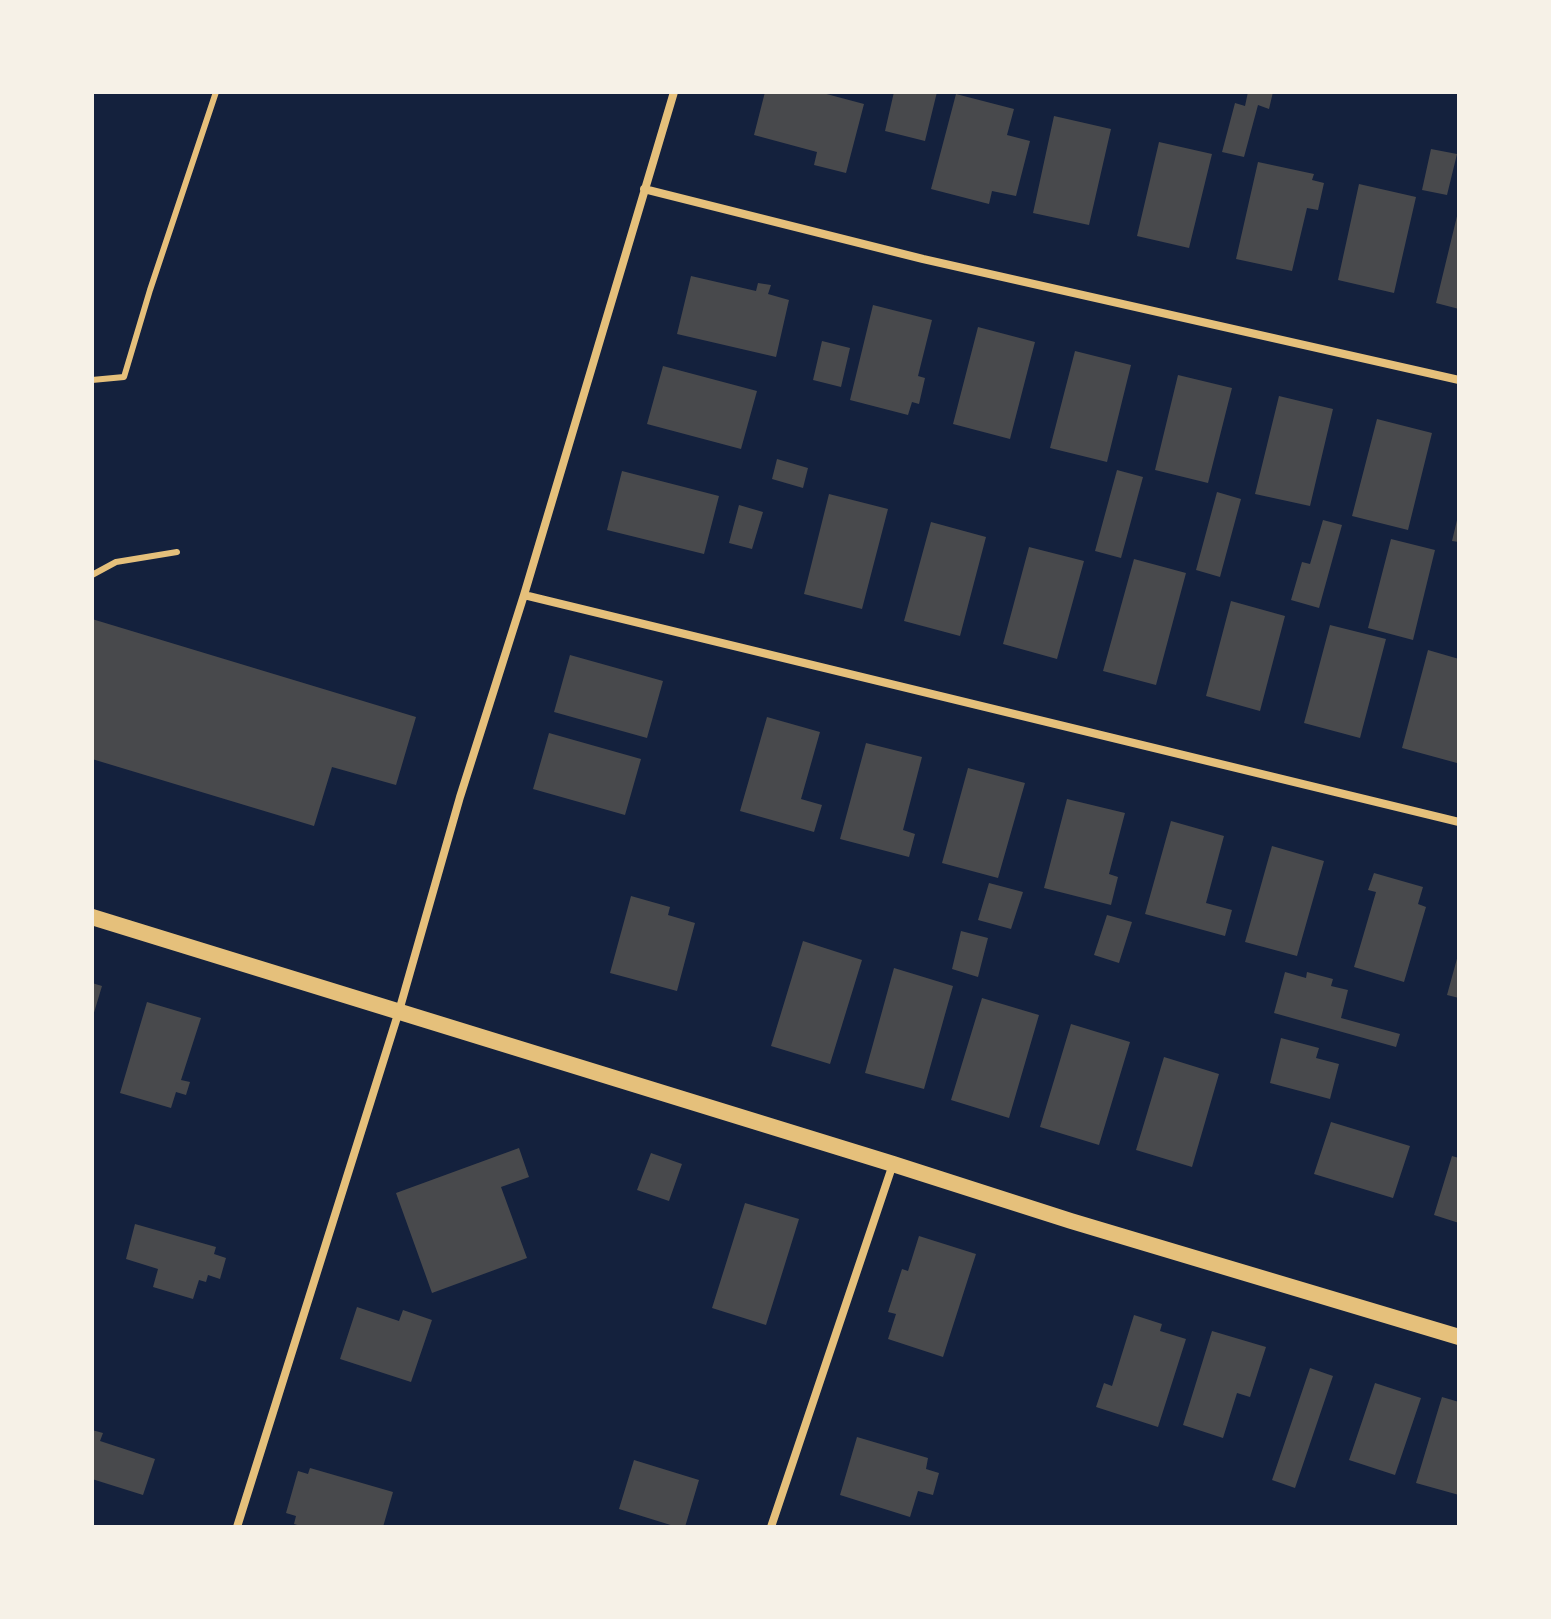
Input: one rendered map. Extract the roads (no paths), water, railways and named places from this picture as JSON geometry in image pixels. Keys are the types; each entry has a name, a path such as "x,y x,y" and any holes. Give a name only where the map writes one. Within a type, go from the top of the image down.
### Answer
{"main road":[{"path":"92,917 1071,1221 1459,1337"}],"street":[{"path":"237,1527 399,1011 460,797 524,595 674,92"},
{"path":"644,189 923,259 1459,380"},
{"path":"524,595 1459,822"},
{"path":"771,1527 893,1164"}],"lane":[{"path":"92,380 124,377 216,92"},
{"path":"92,575 116,562 177,552"}]}
